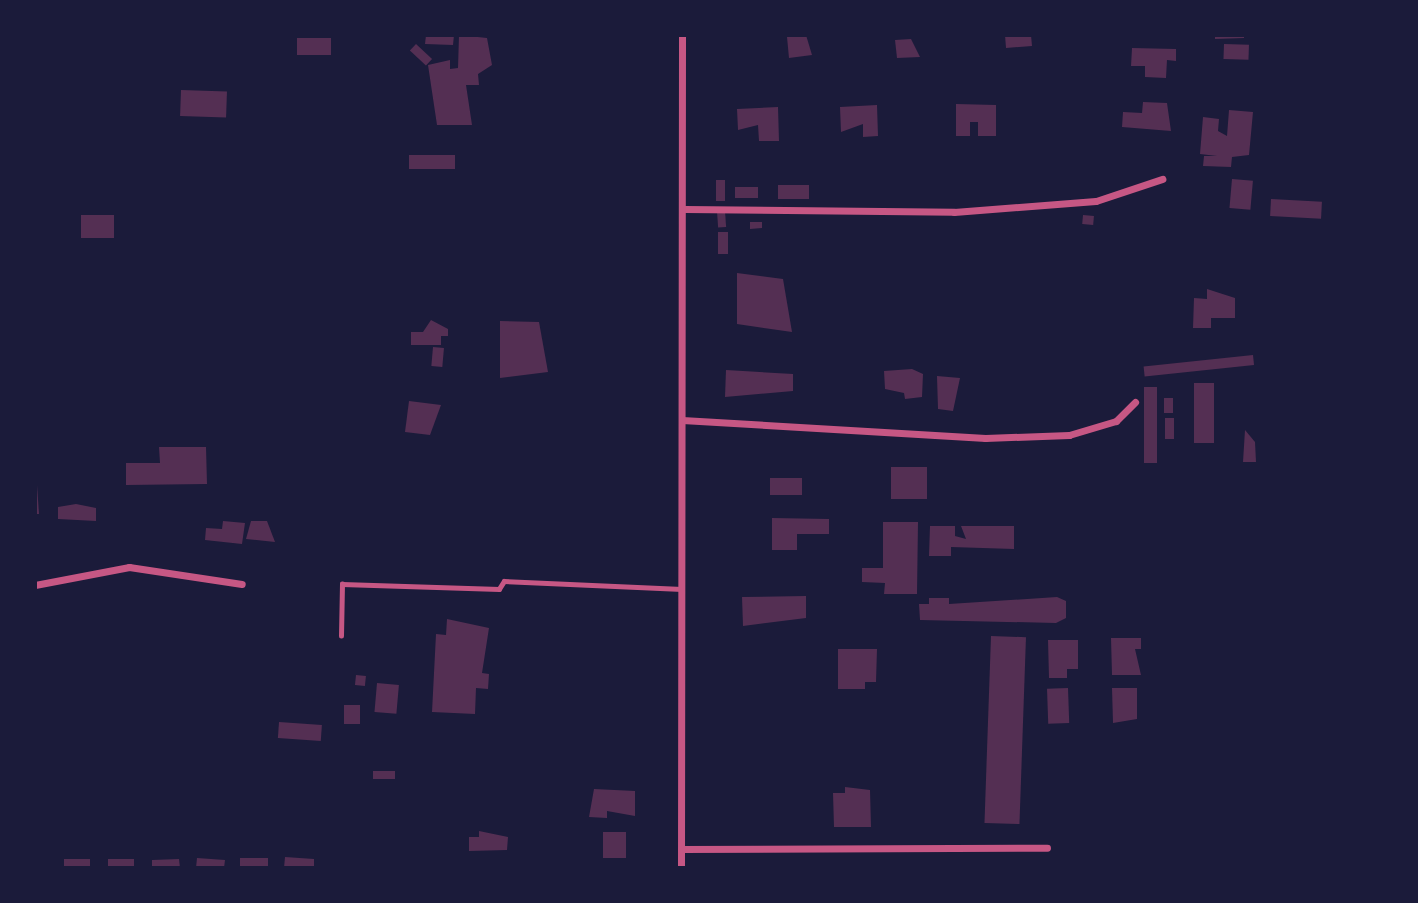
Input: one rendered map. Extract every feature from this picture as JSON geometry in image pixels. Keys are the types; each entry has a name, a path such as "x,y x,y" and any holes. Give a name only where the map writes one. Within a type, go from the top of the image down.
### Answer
{"street":[{"path":"681,868 685,209 682,35"},
{"path":"685,209 954,212 1096,201 1162,179"},
{"path":"682,420 985,438 1069,435 1116,421 1135,402"},
{"path":"35,584 129,567 242,584"},
{"path":"681,849 1047,848"}],"lane":[{"path":"341,636 342,584 499,589 504,581 682,589"}],"building":[{"path":"426,35 454,35 453,45 425,44"},
{"path":"459,35 487,38 492,65 478,74 479,85 466,85 472,125 437,125 428,65 450,60 450,69 458,68"},
{"path":"806,35 812,55 789,58 787,37"},
{"path":"1005,35 1031,35 1032,46 1006,48"},
{"path":"1215,35 1244,35 1244,38 1215,39"},
{"path":"297,38 331,38 331,55 297,55"},
{"path":"911,39 920,57 897,58 895,40"},
{"path":"416,44 432,59 426,66 410,51"},
{"path":"1224,44 1249,45 1248,60 1223,59"},
{"path":"1132,48 1176,49 1176,61 1167,60 1166,78 1145,77 1145,66 1131,66"},
{"path":"181,90 227,92 226,118 180,116"},
{"path":"1143,102 1167,103 1171,131 1122,127 1123,112 1142,113"},
{"path":"956,104 996,105 996,136 978,136 978,122 970,122 970,136 956,136"},
{"path":"877,105 878,136 863,137 863,124 841,132 840,107"},
{"path":"778,107 779,141 759,141 758,125 738,130 737,109"},
{"path":"1229,110 1253,112 1249,155 1232,157 1231,167 1203,166 1204,156 1217,156 1200,154 1203,117 1219,119 1218,131 1227,136"},
{"path":"409,155 455,155 455,169 409,169"},
{"path":"1232,179 1253,181 1250,210 1229,208"},
{"path":"716,180 725,180 725,201 716,201"},
{"path":"778,185 809,185 809,199 778,199"},
{"path":"735,187 758,187 758,198 735,198"},
{"path":"1271,199 1322,202 1321,219 1270,216"},
{"path":"725,211 726,227 718,228 717,212"},
{"path":"81,215 114,215 114,238 81,238"},
{"path":"1083,215 1094,216 1093,225 1082,224"},
{"path":"750,222 762,222 762,228 750,229"},
{"path":"718,232 728,232 728,254 718,254"},
{"path":"737,273 783,279 792,332 737,324"},
{"path":"1207,289 1235,298 1235,318 1211,318 1211,328 1193,328 1194,298 1207,299"},
{"path":"431,320 448,329 448,336 441,336 441,345 411,345 411,332 423,332"},
{"path":"500,321 539,322 548,372 500,378"},
{"path":"433,347 444,348 442,367 431,366"},
{"path":"1253,355 1254,365 1145,376 1144,366"},
{"path":"912,369 923,374 922,397 905,399 904,393 885,389 884,371"},
{"path":"726,370 793,374 793,391 725,397"},
{"path":"937,376 960,378 953,411 938,409"},
{"path":"1194,383 1214,383 1214,443 1194,443"},
{"path":"1144,387 1157,387 1157,463 1144,463"},
{"path":"1164,398 1173,398 1173,413 1164,413"},
{"path":"409,401 441,405 430,435 405,432"},
{"path":"1165,418 1174,418 1174,439 1165,439"},
{"path":"1245,430 1255,442 1256,462 1243,462"},
{"path":"159,447 206,447 207,484 126,485 126,463 160,463"},
{"path":"891,467 927,467 927,499 891,499"},
{"path":"770,478 802,478 802,495 770,495"},
{"path":"37,485 39,514 35,514"},
{"path":"76,504 96,508 96,521 58,519 58,507"},
{"path":"772,518 829,519 829,534 797,534 797,550 772,550"},
{"path":"223,521 245,523 242,544 205,540 206,528 222,529"},
{"path":"251,521 267,521 275,542 246,539"},
{"path":"883,522 918,522 917,594 884,594 885,583 862,582 862,568 883,568"},
{"path":"930,526 955,526 955,536 966,539 961,526 1014,526 1014,549 951,547 951,556 929,556"},
{"path":"806,596 806,618 743,626 742,597"},
{"path":"1057,597 1066,601 1066,618 1056,623 920,620 919,604 929,604 929,598 949,598 949,604"},
{"path":"447,619 489,628 482,673 489,674 488,689 476,688 475,714 432,712 436,634 446,635"},
{"path":"991,636 1026,637 1019,824 984,823"},
{"path":"1111,638 1141,638 1141,649 1135,649 1141,675 1112,675"},
{"path":"1048,640 1078,640 1078,669 1067,669 1067,678 1049,678"},
{"path":"838,649 877,649 876,682 865,682 865,689 838,689"},
{"path":"356,675 366,676 365,686 355,685"},
{"path":"377,683 399,685 396,714 374,712"},
{"path":"1068,688 1069,723 1048,724 1047,689"},
{"path":"1112,688 1137,688 1137,719 1113,723"},
{"path":"344,705 360,705 360,724 344,724"},
{"path":"279,722 322,725 321,741 278,738"},
{"path":"373,771 395,771 395,779 373,779"},
{"path":"845,787 870,790 871,827 834,827 833,793 845,793"},
{"path":"594,789 635,791 635,816 607,811 607,818 589,817"},
{"path":"479,831 508,837 507,850 469,851 469,837 479,837"},
{"path":"603,832 626,832 626,858 603,858"},
{"path":"285,857 314,859 314,868 284,868"},
{"path":"197,858 225,860 224,868 196,868"},
{"path":"240,858 268,858 268,868 240,868"},
{"path":"64,859 90,859 90,868 64,868"},
{"path":"108,859 134,859 134,868 108,868"},
{"path":"179,859 180,868 152,868 152,860"}]}
